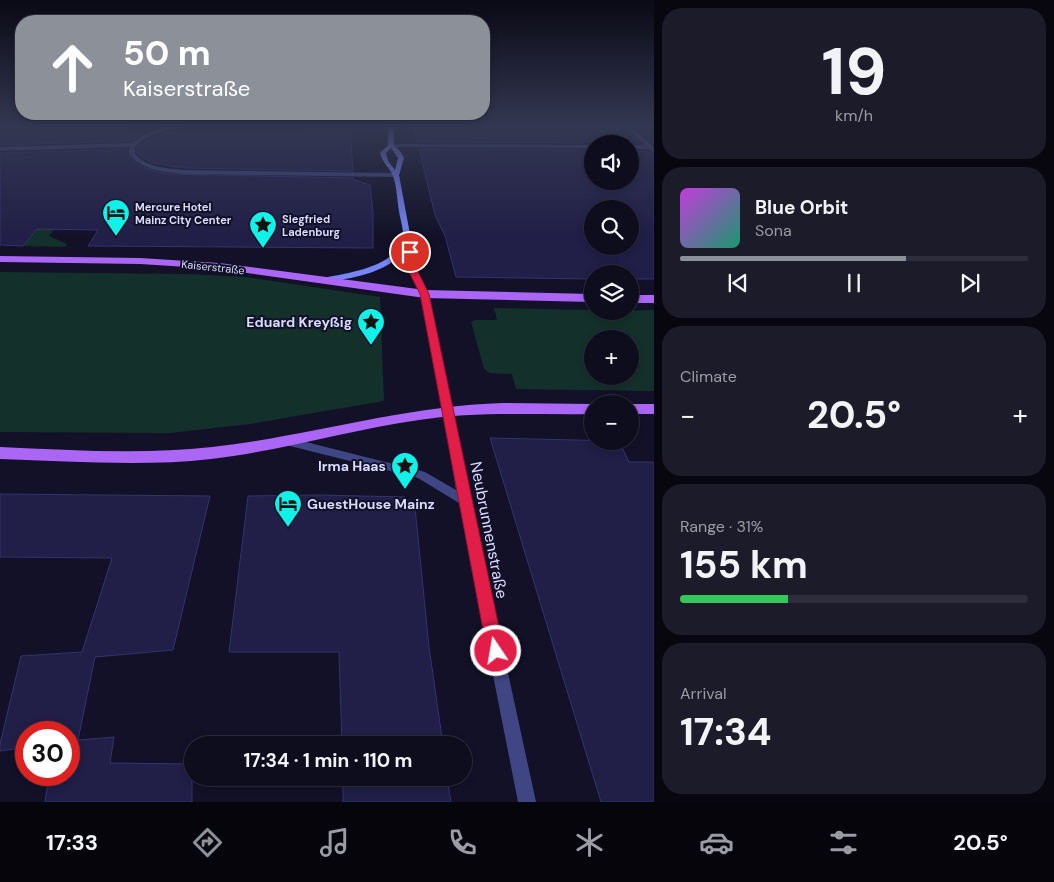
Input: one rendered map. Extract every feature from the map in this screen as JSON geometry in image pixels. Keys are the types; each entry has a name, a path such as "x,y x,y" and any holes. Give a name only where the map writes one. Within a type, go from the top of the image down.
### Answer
{"main road":[{"name":"Kaiserstraße","path":"0,259 185,264 326,280 425,294 584,298"},
{"path":"639,299 654,299"},
{"path":"0,453 146,456 209,453 286,441 448,411 510,407 584,408"},
{"path":"639,409 654,409"}],"street":[{"path":"141,162 169,171 396,175"},
{"path":"386,162 396,175 414,272 425,294 448,411"},
{"path":"396,175 402,162"},
{"path":"326,280 350,277 395,257 403,246 407,234"},
{"name":"Neubrunnenstraße","path":"448,411 464,500 527,802"},
{"path":"286,441 421,475 444,486 464,500"}],"green space":[{"path":"76,202 49,236 67,244 65,247 23,246 37,229 47,229"},
{"path":"0,272 186,274 246,277 380,297 384,401 250,424 170,433 0,432"},
{"path":"494,308 584,310 584,320 639,320 639,310 654,310 654,391 516,389 512,374 490,373 484,369 471,322 475,320 497,320"}],"building":[{"path":"0,162 136,162 140,166 154,171 169,174 354,178 354,180 370,185 373,214 373,248 88,246 98,230 37,229 23,246 0,245"},
{"path":"352,162 353,171 184,168 152,163"},
{"path":"422,162 584,162 584,190 639,190 639,162 654,162 654,279 639,279 639,265 584,265 584,279 456,277 445,236 435,215"},
{"path":"490,438 584,440 584,450 623,450 629,462 654,462 654,802 601,802"},
{"path":"0,494 210,496 173,650 95,657 80,730 80,721 15,721 15,749 0,751 0,744 21,656 82,652 112,558 0,557"},
{"path":"248,496 405,497 415,507 429,647 442,736 342,736 339,652 229,652"},
{"path":"114,737 110,763 184,764 184,786 192,786 192,802 45,802 47,786 80,786 80,740"},
{"path":"343,786 448,786 451,802 343,802"}],"place":[{"name":"Mercure Hotel Mainz City Center","path":"116,237"},
{"name":"Siegfried Ladenburg","path":"263,249"},
{"name":"Eduard Kreyßig","path":"371,346"},
{"name":"Irma Haas","path":"405,490"},
{"name":"GuestHouse Mainz","path":"288,528"}],"route":[{"path":"410,252 414,272 425,294 462,489 496,651"}]}
